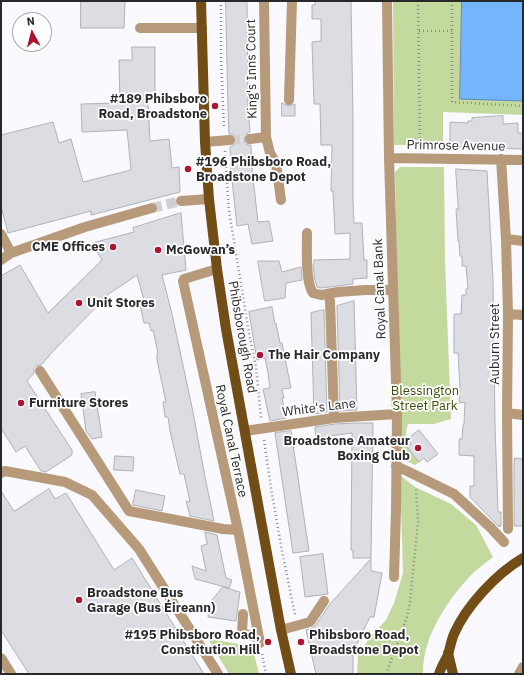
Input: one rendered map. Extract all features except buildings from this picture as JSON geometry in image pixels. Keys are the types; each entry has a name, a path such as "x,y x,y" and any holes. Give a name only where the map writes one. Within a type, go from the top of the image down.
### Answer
{"main road":[{"name":"Phibsborough Road","path":"200,1 205,142 209,199 217,269 226,329 281,630 291,674"},
{"path":"438,674 448,653 454,633 472,606 485,589 502,573 523,558"},
{"path":"448,653 453,674"}],"street":[{"name":"King's Inns Court","path":"264,1 266,137 270,153 276,163 281,200"},
{"path":"289,100 292,1"},
{"name":"Royal Canal Bank","path":"387,1 392,290 397,414 394,577"},
{"path":"140,28 202,28"},
{"name":"King's Inns Court","path":"250,139 266,137"},
{"path":"205,142 227,140"},
{"name":"Primrose Avenue","path":"389,158 523,160"},
{"name":"Auburn Street","path":"501,159 506,239 508,314 508,529"},
{"path":"181,201 209,199"},
{"path":"1,260 11,253 84,226 152,208"},
{"path":"307,233 308,277 310,289 313,293 321,295 365,290 392,290"},
{"path":"1,234 11,253"},
{"path":"506,239 523,241"},
{"name":"Royal Canal Terrace","path":"217,269 184,279 183,281 238,530 260,641"},
{"path":"328,294 330,301 334,418"},
{"path":"508,314 523,315"},
{"path":"40,371 130,511 223,529 238,530"},
{"path":"507,413 523,415"},
{"name":"White's Lane","path":"245,431 334,418 397,414"},
{"path":"396,466 454,494 504,542"},
{"path":"1,473 5,471 65,482 92,495 140,549 218,674"},
{"path":"281,630 310,622 324,601"},
{"path":"243,614 242,633 260,641"},
{"path":"1,658 11,674"},
{"path":"519,674 523,667"}],"path":[{"path":"221,1 221,56 227,140 229,211 256,367 262,428 279,537 295,615"},
{"path":"418,1 420,158"},
{"path":"452,1 452,102 523,106"},
{"path":"419,31 452,31"},
{"path":"386,674 407,617 410,601 418,522 416,487 408,471"},
{"path":"260,641 266,674"}],"green space":[{"path":"393,1 523,1 523,115 443,112 443,145 394,145"},
{"name":"Blessington Street Park","path":"400,167 444,167 445,262 451,419 434,424 408,424 406,431 407,447 419,462 415,465 406,461 400,450 395,172"},
{"path":"400,475 415,487 451,504 476,525 493,557 474,572 465,582 439,618 427,646 423,674 357,674 358,656 370,637 386,620 394,603 403,573"},
{"path":"208,639 252,646 259,674 229,674"}],"water":[{"path":"462,1 523,1 523,101 460,99"}],"tunnel":[{"path":"230,140 250,139"},
{"path":"152,208 181,201"}],"place":[{"name":"#189 Phibsboro Road, Broadstone","path":"215,106"},
{"name":"#196 Phibsboro Road, Broadstone Depot","path":"188,169"},
{"name":"CME Offices","path":"113,247"},
{"name":"McGowan’s","path":"158,250"},
{"name":"Unit Stores","path":"79,303"},
{"name":"The Hair Company","path":"260,355"},
{"name":"Furniture Stores","path":"21,403"},
{"name":"Broadstone Amateur Boxing Club","path":"418,448"},
{"name":"Broadstone Bus Garage (Bus Éireann)","path":"79,600"},
{"name":"#195 Phibsboro Road, Constitution Hill","path":"268,642"},
{"name":"Phibsboro Road, Broadstone Depot","path":"301,642"}]}
